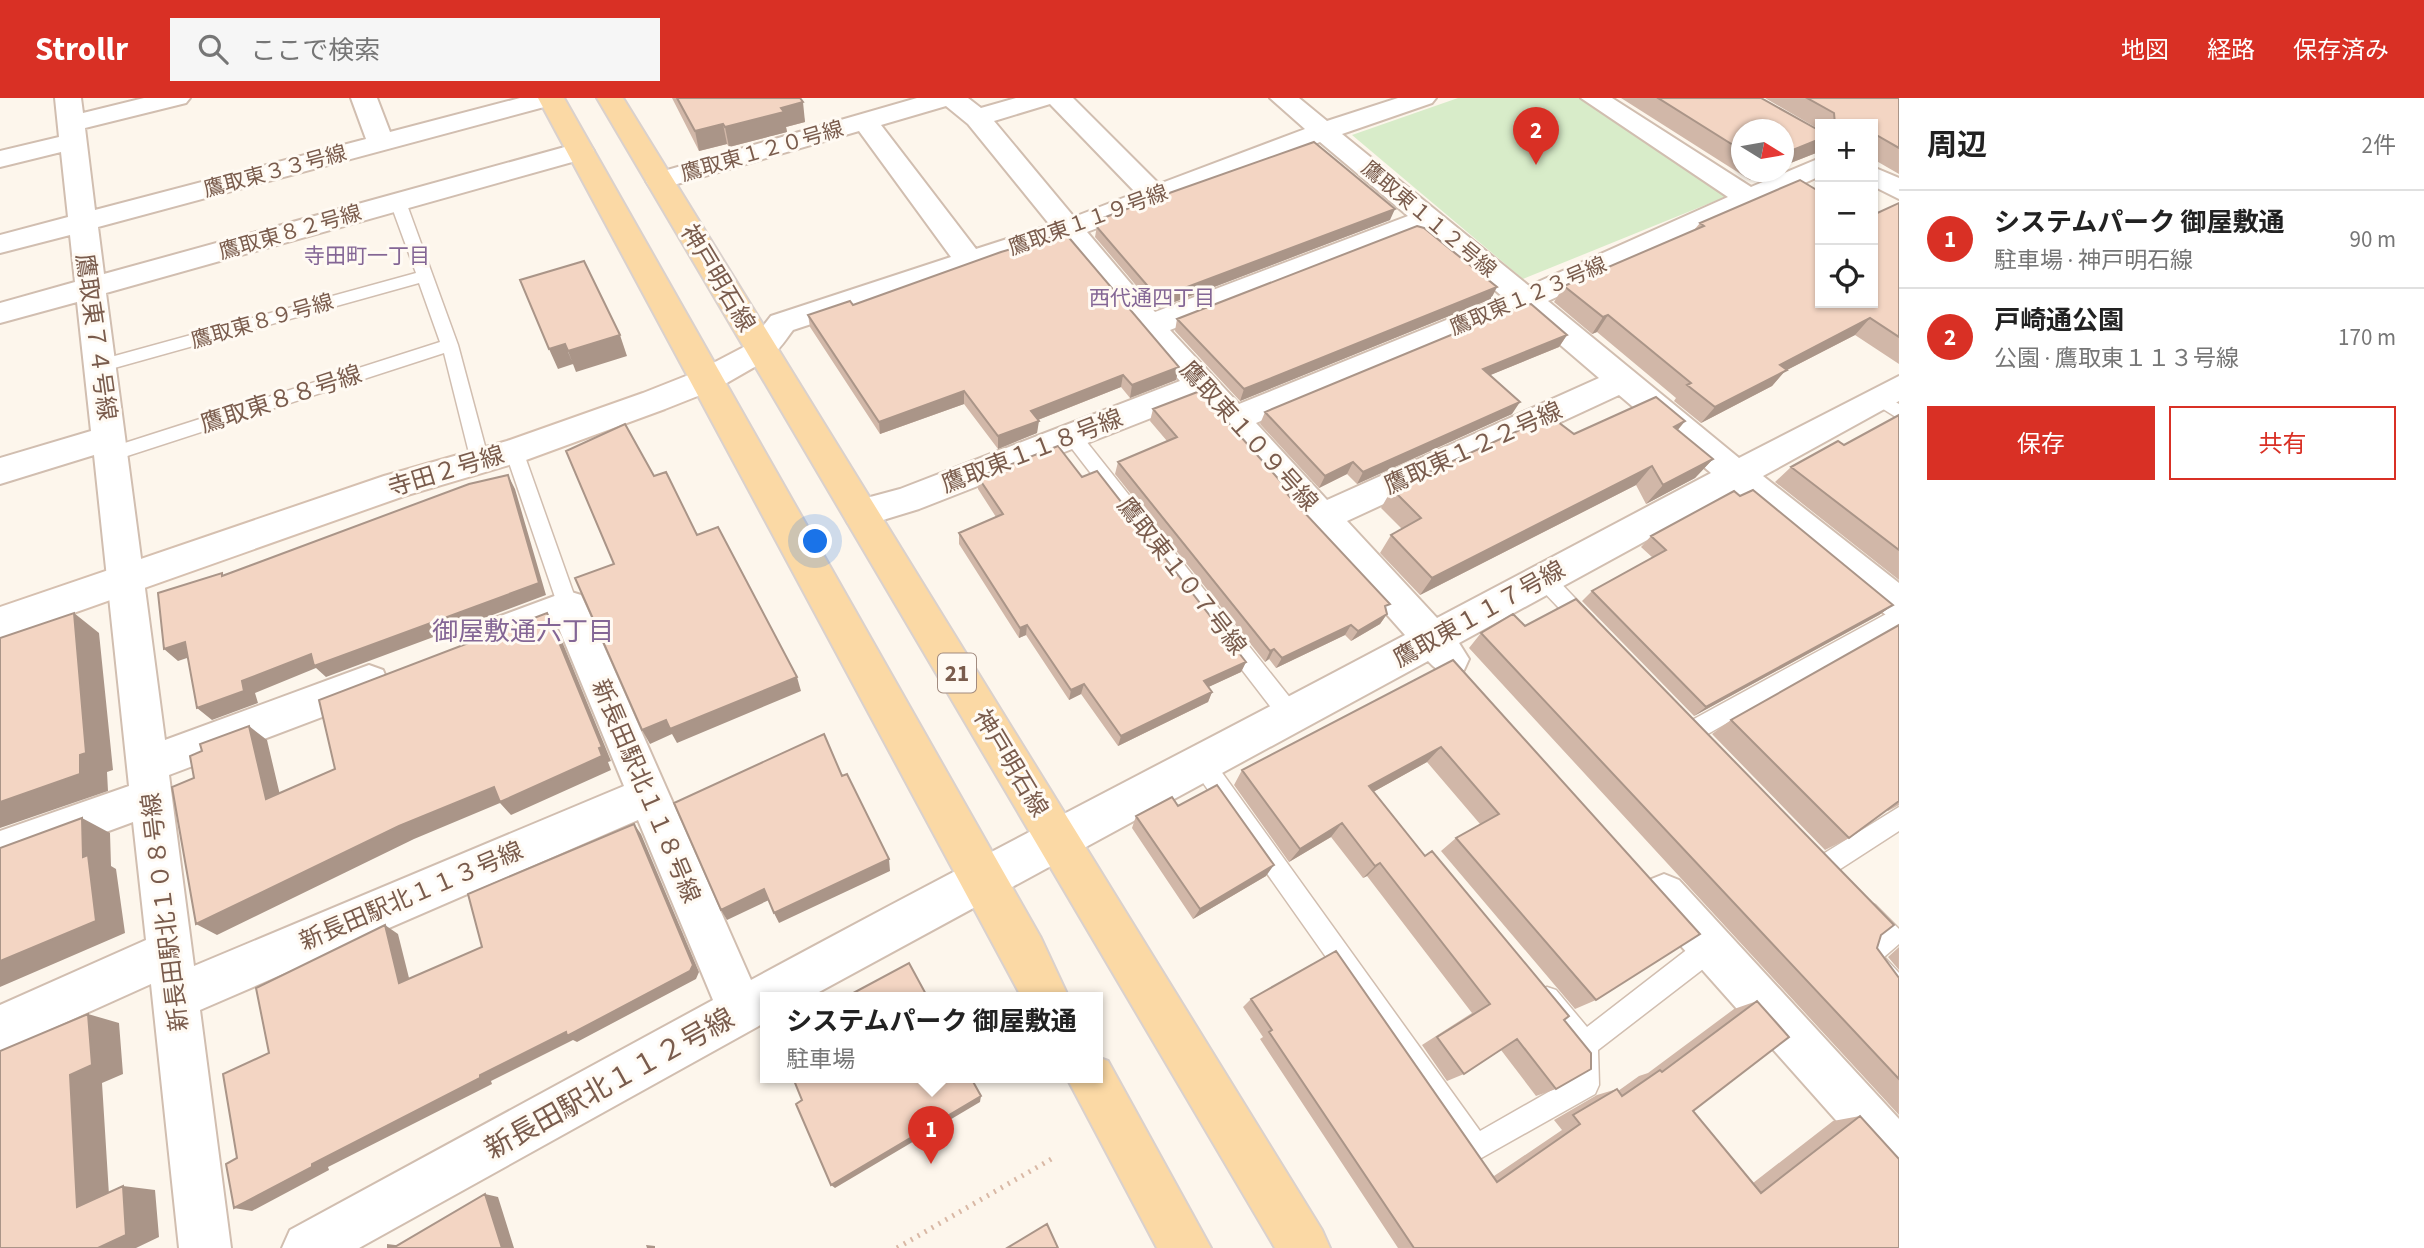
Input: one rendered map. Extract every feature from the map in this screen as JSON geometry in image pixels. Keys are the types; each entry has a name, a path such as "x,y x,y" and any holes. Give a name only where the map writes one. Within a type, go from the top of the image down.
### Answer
{"main road":[{"path":"551,98 983,877 1043,992"},
{"name":"神戸明石線","path":"610,98 1304,1248"},
{"path":"1094,1083 1185,1248"}],"street":[{"path":"0,159 71,120 177,98"},
{"path":"364,98 381,143"},
{"name":"鷹取東３３号線","path":"0,244 551,98"},
{"name":"鷹取東１２０号線","path":"660,181 945,98"},
{"name":"鷹取東１０９号線","path":"953,98 977,118 1071,228 1149,326 1479,691"},
{"path":"977,118 1043,98"},
{"path":"1058,98 1155,196"},
{"name":"鷹取東１１２号線","path":"1283,98 1736,474 1899,604"},
{"name":"鷹取東１１９号線","path":"761,349 782,323 1071,228 1324,131 1423,98"},
{"path":"1594,98 1749,198"},
{"name":"鷹取東７４号線","path":"71,120 125,577"},
{"name":"鷹取東１２０号線","path":"864,121 969,261"},
{"name":"鷹取東８２号線","path":"0,313 581,151"},
{"name":"鷹取東１２３号線","path":"1234,419 1526,299 1815,168"},
{"path":"1878,178 1899,190"},
{"path":"1149,326 1428,219"},
{"name":"寺田２号線","path":"0,623 125,577 190,559 396,485 514,451 708,380 761,349"},
{"name":"鷹取東１２２号線","path":"1322,517 1623,380"},
{"name":"鷹取東１１８号線","path":"860,513 907,500 1203,385"},
{"name":"鷹取東１１７号線","path":"1059,841 1736,474 1892,399"},
{"path":"0,471 111,446"},
{"name":"新長田駅北１０８号線","path":"125,577 205,1248"},
{"path":"464,645 568,606"},
{"name":"新長田駅北１１８号線","path":"568,606 741,1011"},
{"path":"0,851 149,781 400,670"},
{"name":"新長田駅北１１３号線","path":"174,997 648,796"},
{"name":"新長田駅北１１２号線","path":"775,992 983,877 1059,841"},
{"path":"1637,865 1899,1156"},
{"path":"0,1029 170,952"},
{"name":"新長田駅北１１２号線","path":"308,1248 760,1000"}],"lane":[{"path":"398,202 450,345 480,461"},
{"name":"鷹取東８９号線","path":"100,366 425,276"},
{"name":"鷹取東８８号線","path":"111,446 450,345"},
{"name":"鷹取東１０７号線","path":"1072,436 1291,716"},
{"name":"新長田駅北１１８号線","path":"514,451 568,606"},
{"path":"1544,579 1599,637"},
{"path":"1692,732 1899,615"},
{"path":"1673,713 1710,751"},
{"path":"1202,763 1476,1148 1586,1085 1585,1044 1534,984"},
{"path":"1822,867 1899,818"},
{"path":"1804,848 1890,936 1866,956 1899,991"},
{"path":"1585,1044 1711,947"}],"path":[{"path":"897,1248 1053,1158"}],"green space":[{"path":"1458,98 1586,98 1730,195 1523,279 1352,135"}],"building":[{"path":"677,98 800,98 803,102 781,108 784,112 725,127 723,124 695,131"},
{"path":"1658,98 1761,98 1815,128 1815,141 1794,150 1794,119 1731,119 1731,144"},
{"path":"1807,98 1899,98 1899,148 1878,136 1878,119 1835,119 1834,113"},
{"path":"1314,142 1395,209 1158,298 1096,226 1102,224 1098,220"},
{"path":"1800,180 1815,189 1815,308 1878,308 1878,213 1899,203 1899,337 1870,318 1780,365 1787,370 1715,407 1687,385 1691,383 1608,315 1603,317 1564,286 1704,226 1700,223"},
{"path":"1417,226 1424,228 1497,287 1244,389 1177,319"},
{"path":"1065,233 1179,367 1132,385 1123,375 1031,411 1039,421 998,436 964,391 879,422 808,315 850,301 853,305 1001,252"},
{"path":"584,261 620,335 568,351 565,344 549,349 520,280"},
{"path":"1531,304 1567,335 1483,369 1520,402 1363,472 1353,462 1325,476 1265,412 1521,306"},
{"path":"1200,391 1291,493 1288,495 1390,604 1385,606 1387,614 1358,631 1351,625 1282,658 1274,649 1270,651 1118,462 1177,437 1153,409"},
{"path":"1656,397 1685,421 1674,427 1713,459 1663,485 1652,466 1432,578 1391,535 1421,518 1392,489 1550,416 1574,434"},
{"path":"1899,415 1899,550 1791,467 1838,441 1844,445"},
{"path":"625,424 654,476 666,472 697,535 718,527 797,677 670,729 666,720 642,730 575,578 614,564 566,451"},
{"path":"1058,446 1082,477 1097,471 1246,662 1204,681 1212,692 1121,736 1084,684 1071,690 1027,625 1020,628 959,533 1003,514 978,477"},
{"path":"508,475 539,583 314,666 311,654 242,681 244,691 197,708 185,642 164,649 158,593 222,573 222,576 469,484"},
{"path":"1753,490 1893,605 1706,707 1592,591 1666,550 1651,536 1734,491 1740,496"},
{"path":"1576,599 1894,925 1881,935 1877,948 1899,978 1899,1079 1481,633 1513,614 1525,626"},
{"path":"74,613 86,753 80,755 80,774 0,802 0,638"},
{"path":"547,613 602,747 599,748 602,756 500,802 494,787 399,826 196,924 172,787 194,778 190,756 202,751 200,744 249,726 266,799 335,769 319,700"},
{"path":"1899,625 1899,801 1849,838 1731,720"},
{"path":"1453,660 1700,934 1596,1000 1456,838 1499,814 1441,747 1369,786 1425,856 1432,851 1569,1016 1564,1020 1591,1053 1591,1069 1556,1089 1517,1039 1464,1074 1437,1037 1490,1004 1380,863 1375,866 1342,823 1300,849 1242,770"},
{"path":"824,734 842,776 847,774 889,859 774,913 764,889 721,910 674,803"},
{"path":"1217,785 1274,865 1200,909 1136,816 1172,797 1178,806"},
{"path":"82,818 83,857 88,855 96,921 0,961 0,848"},
{"path":"634,824 693,965 690,971 567,1036 566,1032 480,1075 480,1078 312,1164 312,1167 234,1208 226,1164 237,1158 223,1074 269,1053 256,988 385,925 399,983 482,947 468,894"},
{"path":"1336,951 1497,1182 1580,1124 1573,1115 1617,1089 1622,1096 1660,1070 1662,1072 1757,1001 1789,1037 1693,1111 1761,1193 1860,1116 1899,1159 1899,1248 1414,1248 1269,1032 1272,1030 1251,999"},
{"path":"909,963 925,992 855,992"},
{"path":"88,1014 92,1065 70,1075 77,1207 123,1186 126,1235 98,1248 0,1248 0,1051"},
{"path":"795,1083 974,1083 981,1096 831,1185 796,1104 802,1100"},
{"path":"485,1194 502,1248 393,1248"},
{"path":"1047,1224 1058,1248 1007,1248"}],"place":[{"name":"戸崎通公園","path":"1536,165"},
{"name":"システムパーク 御屋敷通","path":"931,1164"}],"district":[{"name":"寺田町一丁目","path":"367,256"},
{"name":"西代通四丁目","path":"1152,298"},
{"name":"御屋敷通六丁目","path":"523,631"}]}
